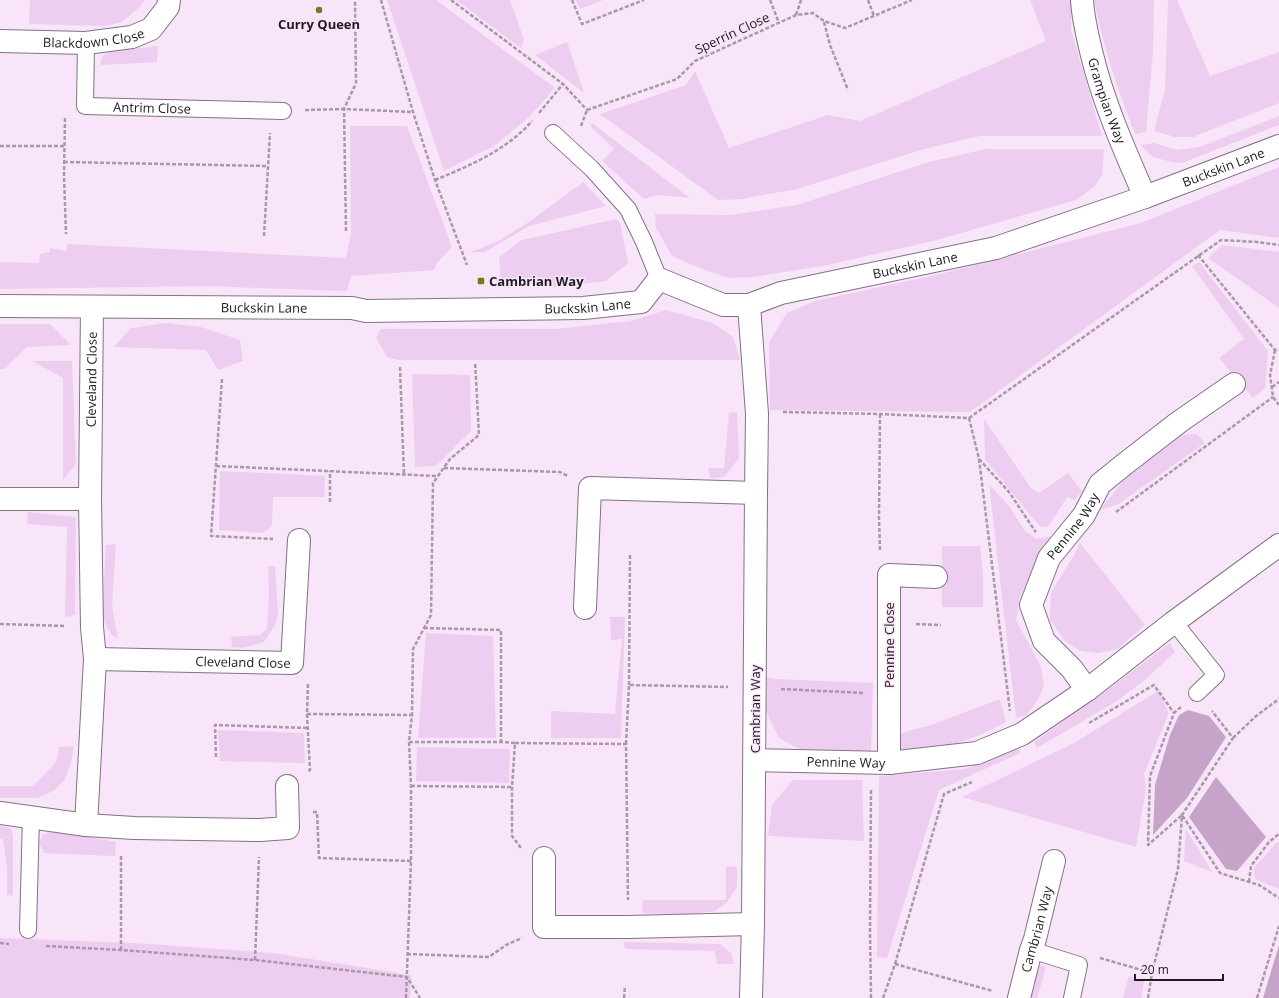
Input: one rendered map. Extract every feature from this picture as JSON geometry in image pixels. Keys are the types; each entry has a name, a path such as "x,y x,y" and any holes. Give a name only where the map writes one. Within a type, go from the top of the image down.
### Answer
{"street":[{"name":"Blackdown Close","path":"0,41 86,43 132,37 151,29 168,7 168,0"},
{"name":"Grampian Way","path":"1082,0 1083,17 1097,76 1121,144 1145,197"},
{"name":"Buckskin Lane","path":"0,306 344,308 366,311 583,308 641,302 659,280 723,305 749,305 781,293 996,248 1145,197 1279,146"},
{"name":"Cambrian Way","path":"749,305 757,414 754,688 755,760 751,998"},
{"name":"Cleveland Close","path":"86,825 94,659 90,499 92,307"},
{"name":"Pennine Way","path":"1087,690 1072,669 1044,641 1030,605 1049,558 1084,515 1100,484 1179,422 1234,384"},
{"path":"585,608 590,488 756,493"},
{"path":"0,499 90,499"},
{"name":"Cleveland Close","path":"94,659 292,663 299,540"},
{"name":"Pennine Way","path":"755,760 880,763 977,753 1022,734 1087,690 1174,622 1279,545"},
{"path":"889,575 936,577"},
{"name":"Pennine Close","path":"880,763 889,695 889,575"},
{"path":"0,814 86,825 134,828 260,830 288,828 287,786"},
{"path":"544,858 544,927 628,927 753,924"},
{"name":"Cambrian Way","path":"1019,998 1054,861"}],"lane":[{"name":"Antrim Close","path":"86,43 85,106 277,111"},
{"path":"553,133 592,169 628,209 644,242 659,280"},
{"path":"1174,622 1216,675 1197,693"},
{"path":"28,930 31,817"},
{"path":"1031,950 1079,965 1072,998"}],"path":[{"path":"346,231 344,109 356,83 355,0"},
{"path":"381,0 413,112 435,180 468,265"},
{"path":"451,0 564,84 538,113"},
{"path":"572,0 582,24 644,0"},
{"path":"770,0 779,23"},
{"path":"796,16 801,0"},
{"path":"868,0 874,16"},
{"name":"Sperrin Close","path":"564,84 587,110 677,79 695,61 796,16 813,14 824,21 845,28 912,0"},
{"path":"824,21 830,45 848,90"},
{"path":"264,236 267,166 277,111 344,109 413,112"},
{"path":"65,116 64,162 66,234"},
{"path":"435,180 458,171 499,149 533,119"},
{"path":"0,146 65,146"},
{"path":"64,162 267,166"},
{"path":"781,412 969,418 1221,240 1279,244"},
{"path":"1198,255 1275,350"},
{"path":"1275,350 1270,375 1273,396 1279,405"},
{"path":"406,998 411,861 411,786 409,742 412,715 413,649 431,615 434,483 450,459 479,435 475,362"},
{"path":"400,367 404,475"},
{"path":"222,379 211,536 299,540"},
{"path":"1272,387 1279,382"},
{"path":"1112,515 1273,396"},
{"path":"880,414 880,557 889,575"},
{"path":"969,418 979,459 1010,711"},
{"path":"979,459 1008,492 1035,531 1041,533"},
{"path":"216,466 438,476"},
{"path":"444,468 560,472 590,488"},
{"path":"330,471 330,502"},
{"path":"628,927 626,744 629,685 630,554"},
{"path":"0,624 92,627"},
{"path":"424,628 501,630 502,742"},
{"path":"287,786 310,770 307,714 308,684 292,663"},
{"path":"629,685 754,688 889,695"},
{"path":"1088,724 1154,685 1174,713 1150,776 1148,845 1182,815 1233,738 1256,716 1279,698"},
{"path":"1197,693 1233,738"},
{"path":"307,714 412,715"},
{"path":"216,757 215,725 308,728"},
{"path":"409,742 626,744"},
{"path":"512,836 512,787 515,743"},
{"path":"871,998 880,763"},
{"path":"883,998 895,964 944,794 979,779"},
{"path":"411,786 512,787"},
{"path":"317,812 319,858 411,861"},
{"path":"1182,815 1220,873 1259,886 1279,898"},
{"path":"1148,998 1152,974 1178,869 1182,815"},
{"path":"121,827 121,950"},
{"path":"255,960 260,830"},
{"path":"1249,882 1251,866 1269,842 1279,834"},
{"path":"1258,998 1279,926"},
{"path":"407,954 489,956 506,945 544,927"},
{"path":"0,943 15,944"},
{"path":"45,946 255,960 407,977"},
{"path":"895,964 997,992"},
{"path":"407,977 420,998"},
{"path":"624,998 625,986"}],"shaded area":[{"path":"30,0 145,0 138,9 121,22 106,26 29,24"},
{"path":"387,0 436,0 555,88 528,118 494,146 444,171"},
{"path":"456,0 510,0 524,40 521,48"},
{"path":"576,0 603,0 580,9"},
{"path":"1030,0 1071,0 1071,30 1102,136 980,136 924,149 797,189 741,199 718,200 600,114 686,85 695,71 729,148 828,115 860,121 1046,41"},
{"path":"1094,0 1154,0 1153,52 1146,132 1135,134 1112,68"},
{"path":"1168,0 1177,0 1210,76 1279,52 1279,103 1193,137 1175,137 1154,131 1165,89"},
{"path":"567,42 584,93 535,55"},
{"path":"158,46 157,62 101,65 102,57 109,52"},
{"path":"1279,116 1279,125 1182,163 1171,162 1153,157 1140,145 1154,143 1177,150 1200,147"},
{"path":"592,123 690,198 656,195 644,199 602,161 614,149 590,126"},
{"path":"350,126 407,126 452,247 436,264 434,270 351,276 347,291 209,286 0,289 0,262 39,263 40,254 50,252 50,248 67,251 67,244 346,258 351,234"},
{"path":"986,149 1104,149 1102,175 1094,187 1076,200 937,240 823,266 752,277 729,278 702,269 672,256 656,228 655,214 731,215 797,205 929,162"},
{"path":"1279,167 1279,238 1220,230 970,412 770,410 769,342 787,313 815,301 936,275 1141,223"},
{"path":"583,182 606,206 529,226 485,252 471,252 500,240 529,222"},
{"path":"616,219 620,223 628,263 606,281 554,287 501,281 499,257 522,240"},
{"path":"1222,245 1279,252 1279,308 1208,258"},
{"path":"1199,262 1268,351 1265,388 1253,398 1219,358 1244,339 1192,266"},
{"path":"666,310 713,323 733,337 740,360 398,360 387,357 376,338 381,329 555,329 631,321"},
{"path":"166,323 201,327 240,340 243,361 218,370 206,350 114,347 131,328"},
{"path":"0,324 50,324 71,345 27,347 4,369 0,369"},
{"path":"32,361 72,361 76,464 63,480 63,378"},
{"path":"412,374 470,375 471,431 436,466 415,467"},
{"path":"737,412 739,458 724,477 710,478 708,468 724,468 729,413"},
{"path":"984,419 1031,488 1039,493 1068,473 1082,491 1075,500 1067,497 1047,527 1041,527 1030,515 985,459"},
{"path":"1197,434 1205,443 1117,505 1100,510 1123,481 1181,435"},
{"path":"220,471 325,476 324,497 273,497 272,524 269,529 262,533 219,530"},
{"path":"989,484 1009,506 1025,531 1037,539 1051,536 1020,597 1016,620 1041,667 1044,686 1038,699 1027,715 1016,718"},
{"path":"28,512 76,517 75,615 65,617 67,527 27,524"},
{"path":"1080,543 1145,625 1117,649 1099,653 1081,651 1065,641 1050,620 1051,592"},
{"path":"116,544 112,605 118,639 111,634 102,618 106,545"},
{"path":"942,546 980,546 983,573 983,607 942,607"},
{"path":"268,566 275,566 278,614 275,625 264,642 242,648 232,647 231,637 260,635 267,629 269,594"},
{"path":"610,617 625,617 621,738 551,738 551,711 615,714 622,639 611,640"},
{"path":"426,633 493,636 496,738 418,738"},
{"path":"1170,643 1175,652 1146,679 1117,701 1037,748 1034,742 1098,697"},
{"path":"767,677 774,679 873,683 871,753 799,749 779,738 766,711"},
{"path":"1158,691 1169,713 1144,774 1146,789 1136,847 962,797 1074,743"},
{"path":"1000,699 1006,722 982,734 958,743 900,750 898,734 931,725"},
{"path":"1188,710 1209,716 1226,737 1187,798 1153,835 1155,785 1170,735 1179,715"},
{"path":"218,730 304,733 305,763 220,761"},
{"path":"74,746 71,763 65,779 55,790 38,798 0,798 0,786 33,786 56,762 59,747"},
{"path":"1018,746 1020,753 939,790 887,958 877,957 879,776 965,769"},
{"path":"417,747 510,749 509,783 416,781"},
{"path":"1216,777 1266,837 1237,871 1226,869 1189,817"},
{"path":"793,780 862,780 864,841 768,836 772,805"},
{"path":"0,826 11,828 13,836 13,896 7,895 7,868 3,839 0,839"},
{"path":"1186,829 1212,872 1184,861"},
{"path":"54,830 116,842 115,856 44,853 39,843 43,835"},
{"path":"1279,842 1279,889 1255,879 1254,868 1275,844"},
{"path":"726,867 737,867 737,887 727,902 715,911 691,914 642,913 643,900 726,900"},
{"path":"0,938 134,943 273,953 411,975 410,998 0,998"},
{"path":"623,942 720,944 731,953 734,964 717,964 715,951 625,949"},
{"path":"1279,945 1279,998 1263,998"},
{"path":"1039,965 1046,967 1037,998 1030,998"},
{"path":"1129,976 1144,981 1141,998 1123,998"}],"place":[{"name":"Curry Queen","path":"319,10"},
{"name":"Cambrian Way","path":"481,281"}]}
